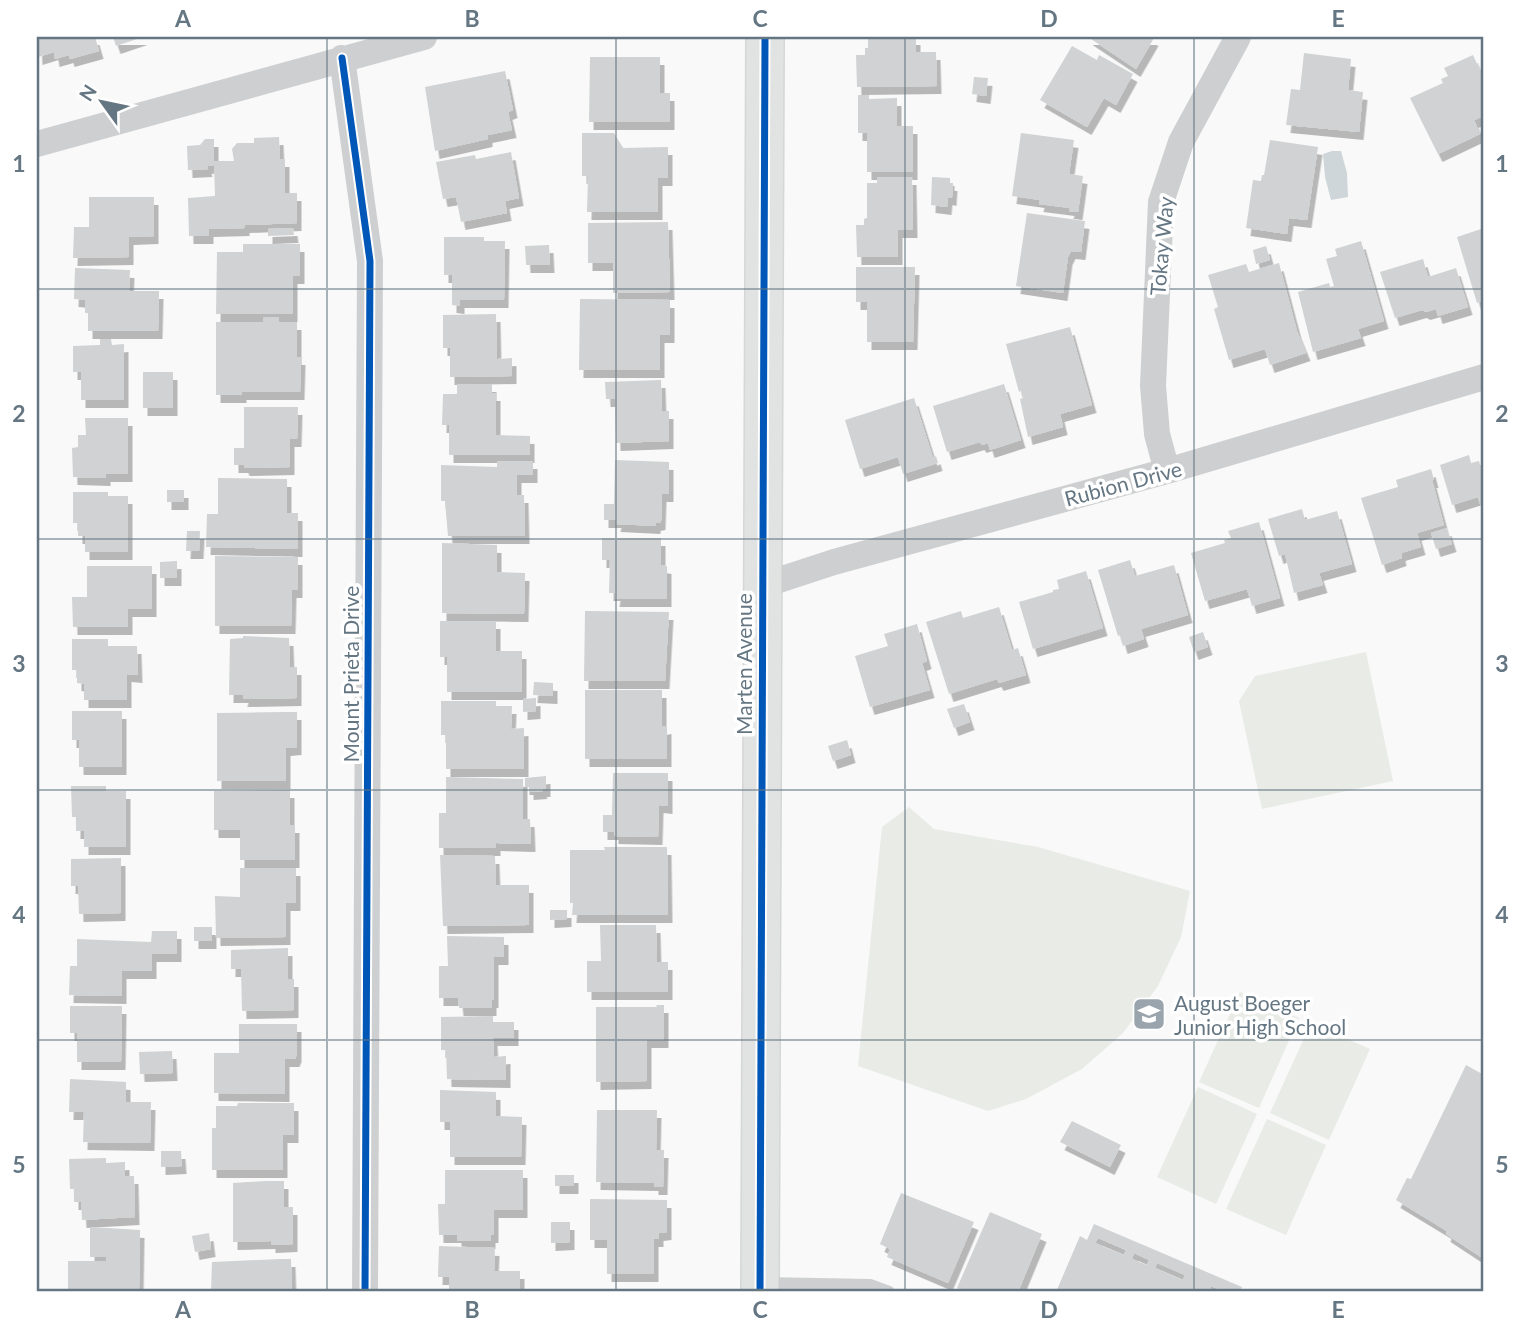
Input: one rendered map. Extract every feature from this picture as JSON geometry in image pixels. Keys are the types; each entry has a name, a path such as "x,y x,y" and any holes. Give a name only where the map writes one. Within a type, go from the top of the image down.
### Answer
{"street":[{"path":"37,144 424,37"},
{"name":"Marten Avenue","path":"760,1288 765,37"},
{"name":"Tokay Way","path":"1167,471 1157,434 1153,386 1161,202 1181,142 1238,37"},
{"name":"Mount Prieta Drive","path":"342,58 370,261 365,1292"},
{"name":"Rubion Drive","path":"761,586 834,562 1167,471 1484,377"}],"lane":[{"path":"760,1288 870,1284 889,1292"}],"shaded area":[{"path":"1341,151 1347,173 1348,197 1331,200 1323,154"},
{"path":"1366,652 1393,781 1262,809 1239,701 1255,676"},
{"path":"909,807 934,829 1038,847 1190,891 1181,937 1158,986 1123,1033 1082,1069 1026,1099 988,1111 858,1066 882,827"},
{"path":"1240,992 1299,1018 1259,1108 1199,1082"},
{"path":"1311,1023 1370,1049 1329,1140 1270,1113"},
{"path":"1198,1087 1257,1114 1216,1204 1157,1177"},
{"path":"1267,1119 1326,1145 1286,1235 1226,1209"}],"building":[{"path":"37,37 95,37 99,51 70,59 69,55 55,59 54,52 38,57"},
{"path":"113,37 143,37 116,46"},
{"path":"868,37 916,37 916,52 936,52 937,86 857,87 856,55 865,55"},
{"path":"1088,37 1152,37 1154,38 1136,69"},
{"path":"1072,46 1097,60 1099,55 1133,74 1116,105 1104,98 1087,127 1040,100"},
{"path":"1304,53 1351,59 1348,90 1363,92 1359,132 1286,125 1291,89 1300,90"},
{"path":"1473,55 1484,80 1484,116 1474,120 1480,134 1438,154 1410,98 1443,83 1441,79 1448,76 1444,68"},
{"path":"590,57 660,57 660,93 670,93 670,122 589,122"},
{"path":"505,71 513,110 508,112 512,130 488,135 488,139 435,151 425,87"},
{"path":"974,77 988,78 986,96 972,94"},
{"path":"858,95 869,95 869,99 897,98 897,126 913,126 913,172 867,172 867,133 858,133"},
{"path":"582,133 614,133 623,148 668,147 668,178 658,178 658,212 587,212 588,176 582,176"},
{"path":"1021,133 1074,140 1069,174 1083,176 1078,212 1069,211 1070,208 1039,204 1040,200 1012,196"},
{"path":"279,137 280,159 285,159 285,193 297,193 297,223 209,229 209,236 189,236 188,198 215,196 214,165 207,166 208,169 188,170 187,146 200,145 205,139 214,139 214,161 234,161 232,149 237,143 254,143 254,138"},
{"path":"1270,140 1318,147 1307,220 1289,218 1287,234 1246,228 1253,180 1261,181 1264,175"},
{"path":"511,152 519,198 505,201 507,213 461,222 456,197 443,199 436,162 475,155 476,159"},
{"path":"877,177 912,177 913,230 898,230 898,257 857,257 856,225 864,225 864,219 867,218 867,183 877,183"},
{"path":"932,177 950,178 950,183 953,183 952,198 948,197 947,207 931,205"},
{"path":"89,197 154,197 154,236 129,237 129,257 73,258 74,227 89,227"},
{"path":"1027,213 1085,221 1081,252 1071,251 1068,257 1063,293 1016,286"},
{"path":"668,222 670,292 613,293 613,263 588,263 588,223"},
{"path":"293,228 294,235 268,236 268,229"},
{"path":"1484,228 1484,300 1477,303 1457,237"},
{"path":"444,237 484,237 484,241 505,241 504,300 460,300 460,306 452,305 452,275 444,275"},
{"path":"1361,241 1384,321 1358,329 1361,338 1313,352 1298,292 1329,283 1330,287 1334,286 1326,259 1337,256 1335,249"},
{"path":"243,244 300,244 300,276 293,276 293,314 216,314 217,252 243,252"},
{"path":"549,245 550,265 526,265 525,246"},
{"path":"1266,246 1270,260 1256,264 1253,250"},
{"path":"1423,259 1428,277 1456,268 1468,307 1438,316 1436,309 1395,318 1380,272"},
{"path":"1279,263 1297,331 1306,353 1270,365 1265,349 1229,360 1214,309 1218,307 1208,275 1246,264 1249,272"},
{"path":"856,267 915,267 913,342 867,342 867,302 856,302"},
{"path":"75,268 130,270 129,291 159,291 158,331 88,331 85,300 74,299"},
{"path":"580,299 670,300 670,335 660,335 660,370 579,370"},
{"path":"496,314 497,359 512,358 512,376 450,377 450,348 443,348 443,315"},
{"path":"279,317 279,322 297,322 297,357 301,357 300,392 216,395 216,322 263,322 263,318"},
{"path":"1070,327 1092,405 1060,414 1063,427 1028,437 1020,399 1024,398 1022,390 1019,392 1006,344"},
{"path":"100,339 111,339 112,345 124,344 124,400 81,400 81,372 73,372 73,346 100,345"},
{"path":"143,372 173,372 173,408 143,408"},
{"path":"661,380 662,411 669,411 669,441 616,443 615,399 606,399 605,382"},
{"path":"457,384 492,384 492,393 496,393 496,435 530,436 530,455 449,455 449,425 442,425 443,394 457,394"},
{"path":"1004,384 1021,440 990,450 988,443 982,445 980,442 947,452 933,406"},
{"path":"914,398 933,458 936,456 938,463 903,474 898,457 860,469 845,420"},
{"path":"244,407 298,407 297,439 290,439 290,467 245,468 244,465 234,465 234,448 244,448"},
{"path":"85,418 128,418 128,474 106,474 106,478 73,477 72,448 78,447 78,435 86,435"},
{"path":"1469,455 1471,463 1479,461 1480,465 1484,464 1484,517 1478,497 1452,505 1440,465"},
{"path":"615,460 669,462 669,494 662,494 661,522 656,523 656,526 616,524 617,520 604,520 604,504 614,504"},
{"path":"497,461 533,461 533,475 517,475 517,495 524,495 525,536 448,536 445,501 441,501 441,465 497,467"},
{"path":"1431,469 1444,525 1417,533 1421,547 1401,553 1402,558 1382,565 1361,498 1398,487 1396,480"},
{"path":"218,478 287,479 287,513 298,513 298,549 206,547 207,514 218,514"},
{"path":"167,490 184,490 184,502 167,502"},
{"path":"73,492 108,492 108,496 128,496 128,552 85,552 85,536 78,536 78,523 73,523"},
{"path":"1302,509 1305,520 1337,511 1352,564 1319,573 1323,585 1294,593 1285,554 1279,556 1268,519"},
{"path":"1259,522 1280,598 1252,606 1247,589 1205,601 1191,553 1225,543 1224,540 1231,538 1228,531"},
{"path":"1447,528 1452,544 1436,549 1431,533"},
{"path":"187,531 200,531 199,551 186,551"},
{"path":"602,538 661,538 661,565 667,566 667,599 615,599 616,593 609,593 610,560 602,560"},
{"path":"442,543 497,545 497,572 525,573 524,614 442,613"},
{"path":"215,556 298,557 298,590 292,590 291,626 215,626"},
{"path":"1130,560 1135,576 1174,565 1188,615 1141,629 1144,639 1123,646 1098,570"},
{"path":"177,561 177,578 160,578 160,562"},
{"path":"87,566 152,566 152,609 128,609 128,627 73,627 72,597 87,597"},
{"path":"1086,571 1103,628 1033,649 1019,602 1053,592 1059,589 1057,580"},
{"path":"999,607 1012,650 1018,648 1026,675 999,683 997,679 949,694 926,622 961,611 963,618"},
{"path":"585,611 669,612 665,681 584,681"},
{"path":"440,621 496,621 496,651 522,651 522,692 447,692 447,657 440,657"},
{"path":"917,624 927,661 922,663 930,690 870,707 855,656 888,646 884,634"},
{"path":"1203,632 1208,647 1194,652 1189,637"},
{"path":"243,636 289,638 290,667 297,667 297,698 243,699 244,695 229,695 230,639"},
{"path":"72,639 108,639 108,646 137,646 138,675 127,674 127,700 84,700 84,684 77,683 77,670 72,670"},
{"path":"534,682 553,683 553,696 533,695"},
{"path":"585,690 662,690 662,727 667,726 667,759 585,759"},
{"path":"536,698 536,711 523,712 523,699"},
{"path":"441,701 496,701 496,706 512,706 511,729 524,728 524,769 446,769 446,735 441,735"},
{"path":"964,704 970,722 954,728 947,709"},
{"path":"72,711 122,711 122,767 79,767 79,740 72,740"},
{"path":"297,712 297,747 286,748 286,781 217,781 217,713"},
{"path":"847,740 851,755 833,761 828,746"},
{"path":"613,773 668,773 668,806 659,805 658,837 614,836 614,832 603,832 603,815 612,815"},
{"path":"546,776 546,789 542,789 543,791 529,792 529,787 525,787 525,778"},
{"path":"446,777 523,779 523,819 530,819 531,844 496,843 496,848 439,848 439,813 446,813"},
{"path":"71,786 106,786 106,791 126,791 126,847 84,847 84,831 76,831 76,817 72,817"},
{"path":"290,790 290,825 295,825 295,860 240,860 240,830 214,830 214,791"},
{"path":"604,847 667,847 668,915 572,915 570,850 605,850"},
{"path":"440,855 495,856 496,885 529,885 529,925 443,926"},
{"path":"121,858 121,913 79,914 78,886 71,886 71,859"},
{"path":"240,868 296,868 296,903 286,903 286,937 216,938 215,896 240,897"},
{"path":"550,910 567,910 567,919 550,920"},
{"path":"600,925 656,925 657,962 668,962 668,992 587,992 587,961 601,961"},
{"path":"194,927 212,927 212,941 194,941"},
{"path":"152,931 177,931 177,954 152,954 152,971 122,971 122,996 69,995 70,966 77,966 77,939 151,942"},
{"path":"447,936 504,937 504,957 494,957 492,1008 459,1008 458,998 439,998 439,966 448,966"},
{"path":"288,948 288,979 294,979 294,1010 242,1011 241,969 231,969 231,950"},
{"path":"656,1005 664,1005 664,1040 647,1040 647,1081 596,1082 596,1007 657,1007"},
{"path":"70,1006 122,1006 121,1062 77,1062 77,1033 70,1033"},
{"path":"493,1016 493,1022 514,1022 514,1038 493,1038 494,1057 506,1056 506,1080 447,1079 446,1050 441,1050 441,1017"},
{"path":"239,1024 297,1024 297,1054 295,1059 285,1059 285,1094 214,1093 214,1053 239,1053"},
{"path":"172,1051 173,1073 140,1074 139,1052"},
{"path":"1466,1065 1484,1075 1484,1259 1446,1234 1447,1231 1396,1200 1407,1178 1411,1179"},
{"path":"70,1079 126,1082 126,1102 151,1102 150,1143 83,1142 84,1112 69,1112"},
{"path":"440,1090 496,1092 496,1116 522,1117 521,1157 450,1157 450,1122 440,1122"},
{"path":"238,1103 294,1103 294,1135 283,1135 283,1170 212,1170 212,1128 216,1128 216,1106 237,1106"},
{"path":"597,1110 657,1110 656,1150 664,1150 663,1187 654,1187 654,1183 596,1182"},
{"path":"1072,1121 1121,1145 1110,1167 1060,1142"},
{"path":"161,1151 181,1151 182,1166 161,1167"},
{"path":"106,1158 106,1163 125,1162 125,1176 134,1176 135,1217 82,1220 81,1202 74,1202 74,1189 70,1189 69,1159"},
{"path":"445,1170 523,1170 523,1210 494,1210 494,1235 491,1235 491,1241 457,1241 457,1235 439,1235 438,1204 445,1204"},
{"path":"555,1175 574,1175 574,1186 555,1186"},
{"path":"284,1181 284,1207 293,1207 293,1244 271,1245 271,1241 233,1242 233,1183"},
{"path":"901,1193 974,1222 948,1283 887,1257 890,1249 880,1244"},
{"path":"590,1199 667,1200 667,1232 659,1233 659,1239 654,1239 654,1274 607,1274 607,1240 590,1240"},
{"path":"990,1212 1042,1234 1018,1292 966,1292 957,1288"},
{"path":"551,1222 570,1222 570,1242 551,1243"},
{"path":"1094,1224 1242,1287 1240,1292 1225,1292 1211,1286 1209,1292 1056,1292 1080,1236 1087,1240","holes":["1098,1238 1126,1250 1124,1255 1095,1243","1134,1253 1149,1260 1147,1265 1132,1259","1157,1263 1185,1275 1183,1280 1155,1268"]},
{"path":"90,1227 140,1230 139,1290 68,1291 68,1261 106,1261 107,1257 90,1257"},
{"path":"209,1233 211,1249 195,1252 192,1236"},
{"path":"439,1246 495,1248 494,1271 520,1271 520,1292 449,1292 449,1277 438,1277"},
{"path":"291,1259 292,1290 211,1292 212,1262"}],"cycle path":[{"path":"760,1292 765,37"},
{"path":"342,58 370,261 365,1292"}],"place":[{"name":"August Boeger Junior High School","path":"1149,1014"}]}
